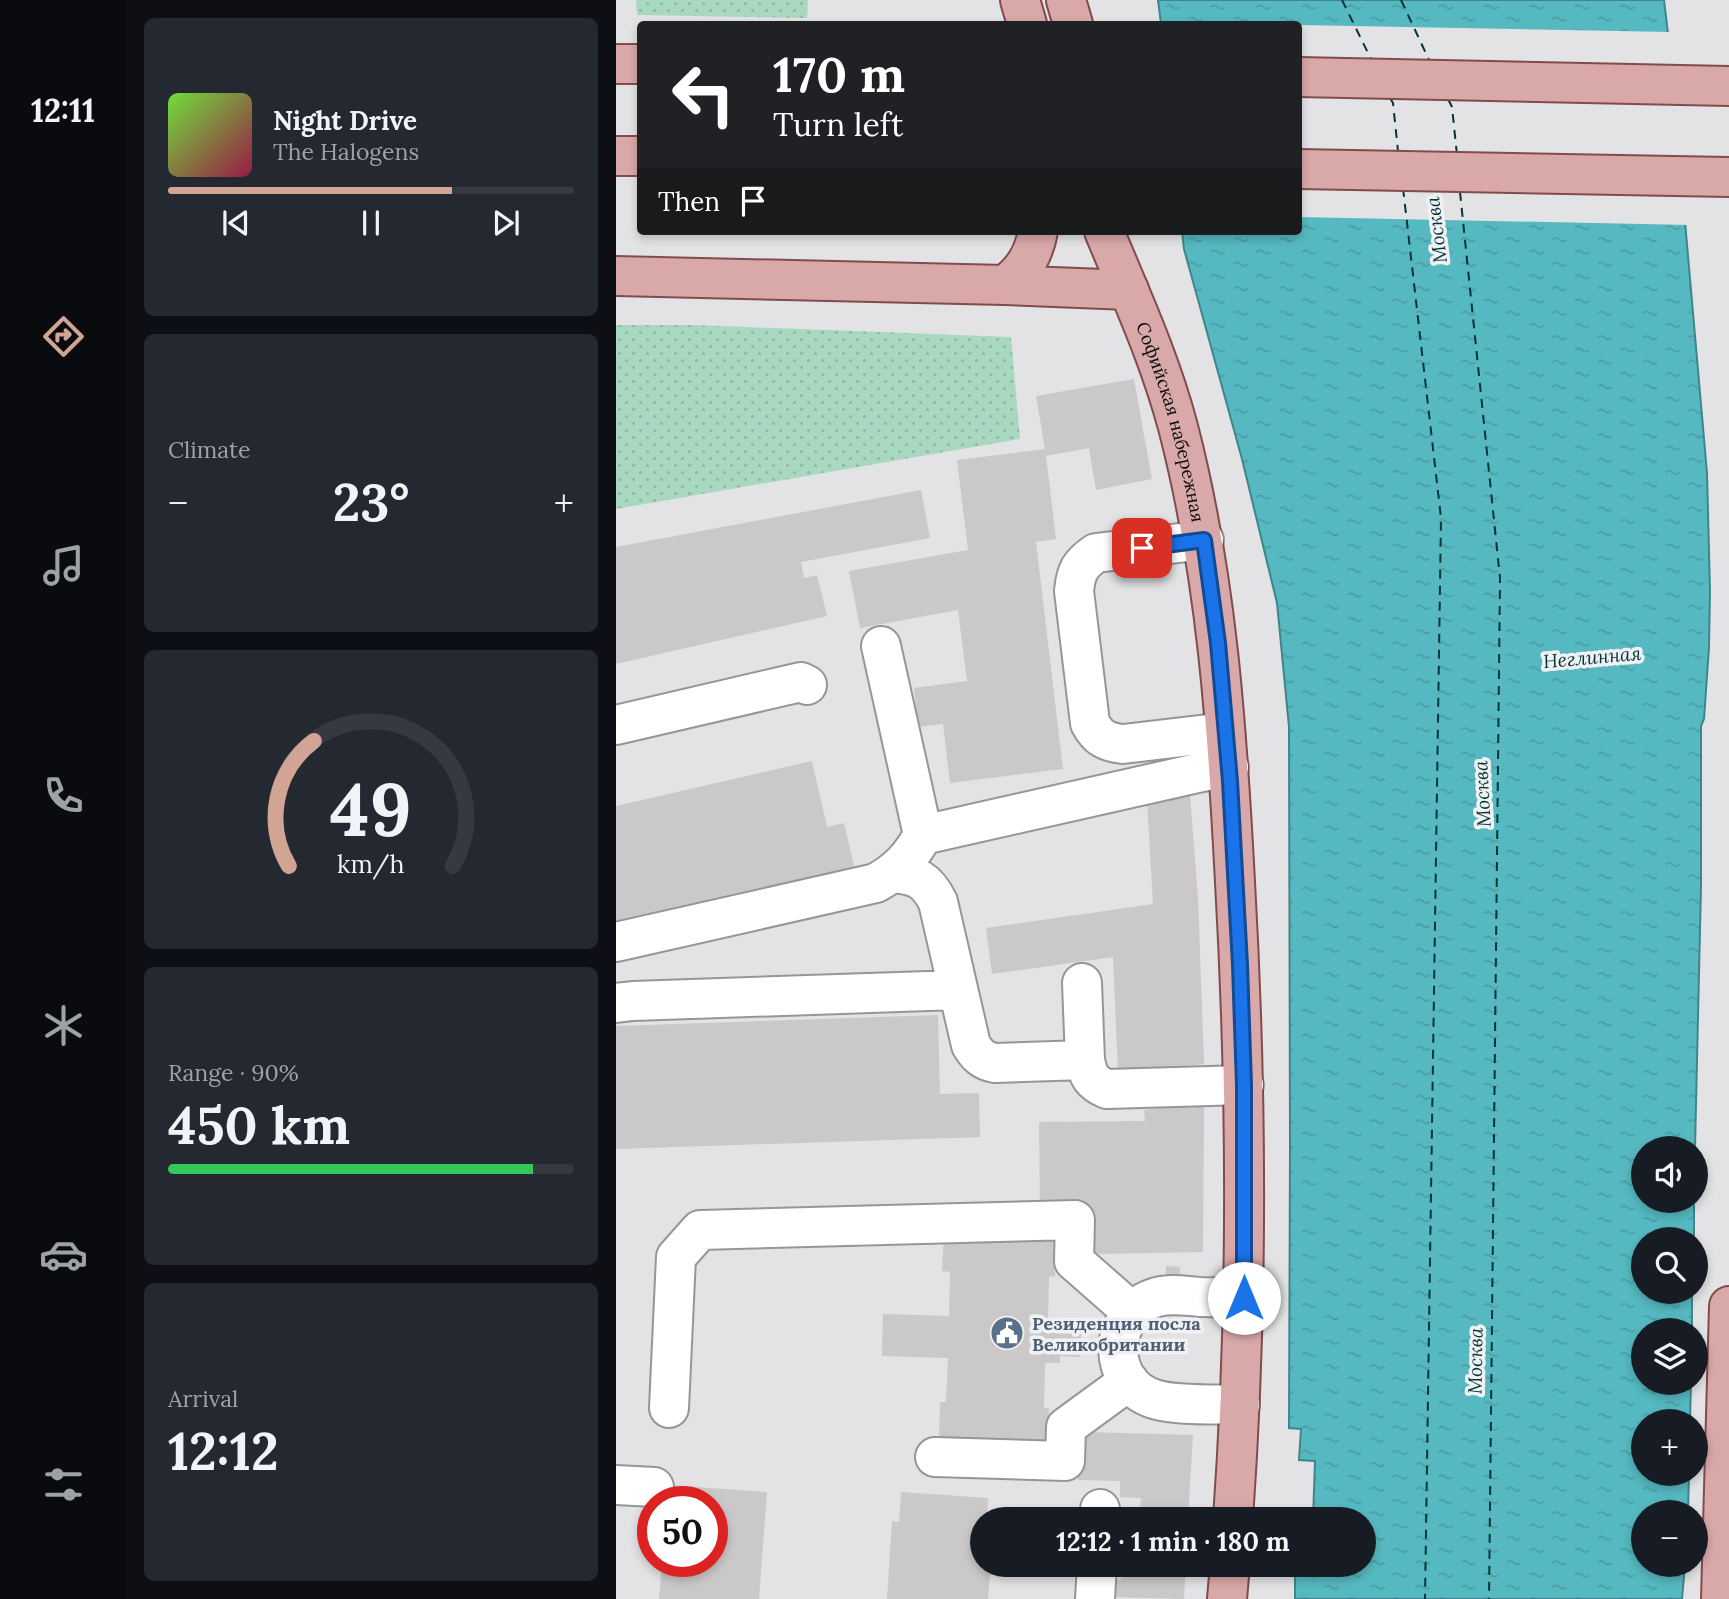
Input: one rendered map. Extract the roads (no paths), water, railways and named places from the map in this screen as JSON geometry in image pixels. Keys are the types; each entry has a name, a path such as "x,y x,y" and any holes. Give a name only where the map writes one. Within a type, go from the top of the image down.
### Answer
{"main road":[{"path":"1066,0 1072,21"},
{"path":"616,64 637,64"},
{"path":"1302,77 1729,86"},
{"path":"616,156 637,156"},
{"path":"1302,169 1729,177"},
{"path":"1005,285 1018,275 1029,260 1037,235"},
{"name":"Софийская набережная","path":"1106,235 1163,375 1178,428 1204,540 1218,643 1240,965 1244,1085 1244,1298 1234,1507"},
{"name":"Софийская набережная","path":"1117,235 1129,290"},
{"path":"616,276 1129,290"},
{"path":"1721,1599 1729,1306"},
{"path":"1227,1599 1229,1577"}],"lane":[{"path":"1204,540 1096,553 1080,567 1074,590 1090,723 1095,733 1110,742 1123,744 1227,749"},
{"path":"616,942 876,883 893,873 913,853 923,835 881,646"},
{"path":"616,725 801,682 807,685"},
{"path":"923,835 1202,772 1227,749"},
{"path":"893,873 910,874 933,891 975,1053 995,1063 1085,1060"},
{"path":"1082,983 1085,1060 1087,1073 1097,1085 1107,1089 1244,1085"},
{"path":"616,1003 958,990"},
{"path":"669,1408 676,1257 700,1230 1075,1220 1074,1261 1132,1312"},
{"path":"1240,1405 1153,1399 1140,1392 1129,1381 1118,1353 1124,1324 1132,1312 1144,1302 1174,1295 1244,1298"},
{"path":"935,1457 1065,1461 1066,1427 1129,1381"},
{"path":"616,1485 637,1486"},
{"path":"1095,1599 1096,1577"}],"water":[{"path":"1158,0 1664,0 1707,473 1709,647 1704,719 1701,726 1701,886 1695,1136 1631,1136 1631,1213 1694,1213 1694,1227 1631,1227 1631,1304 1692,1304 1692,1318 1631,1318 1631,1395 1691,1395 1690,1409 1631,1409 1631,1486 1689,1486 1688,1500 1631,1500 1631,1577 1684,1577 1682,1599 1295,1599 1295,1577 1376,1577 1376,1507 1313,1507 1315,1461 1299,1460 1301,1429 1289,1428 1289,727 1277,603 1182,235 1302,235 1302,21 1161,21"}],"place":[{"name":"Резиденция посла Великобритании","path":"1007,1333"}],"water label":[{"name":"Москва","path":"1436,230"},
{"name":"Неглинная","path":"1592,657"},
{"name":"Москва","path":"1482,794"},
{"name":"Москва","path":"1475,1361"}]}
